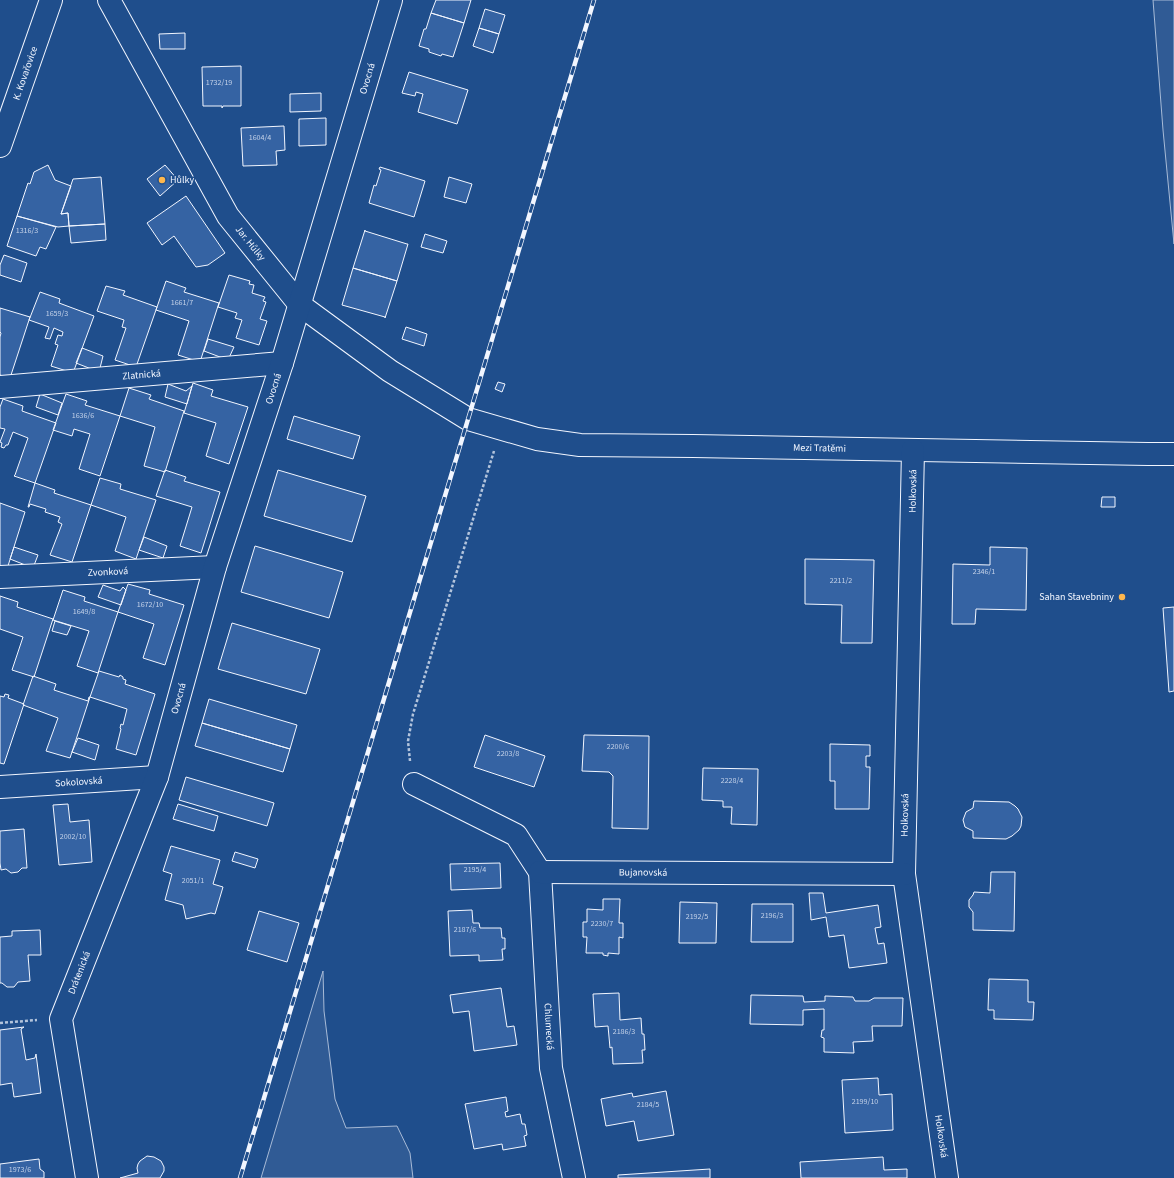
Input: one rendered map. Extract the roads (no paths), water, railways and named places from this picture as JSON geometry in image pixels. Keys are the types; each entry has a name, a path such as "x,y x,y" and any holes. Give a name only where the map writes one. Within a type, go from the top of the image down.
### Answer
{"street":[{"name":"K. Kovařovice","path":"0,146 51,0"},
{"name":"Jar. Hůlky","path":"109,0 228,216 300,305 390,371 468,419"},
{"name":"Ovocná","path":"157,777 215,567 282,363 391,0"},
{"name":"Zlatnická","path":"0,387 282,363"},
{"name":"Mezi Tratěmi","path":"468,419 537,439 580,445 1174,454"},
{"name":"Holkovská","path":"914,450 904,874 947,1178"},
{"name":"Zvonková","path":"0,578 215,567"},
{"name":"Sokolovská","path":"0,787 157,777"},
{"name":"Drátenická","path":"87,1178 61,1019 157,777"},
{"path":"414,784 516,834 540,872"},
{"name":"Bujanovská","path":"540,872 904,874"},
{"name":"Chlumecká","path":"540,872 551,1068 574,1178"}],"railway":[{"path":"240,1178 594,0"}],"place":[{"name":"Hůlky","path":"162,180"},
{"name":"Sahan Stavebniny","path":"1122,597"}]}
